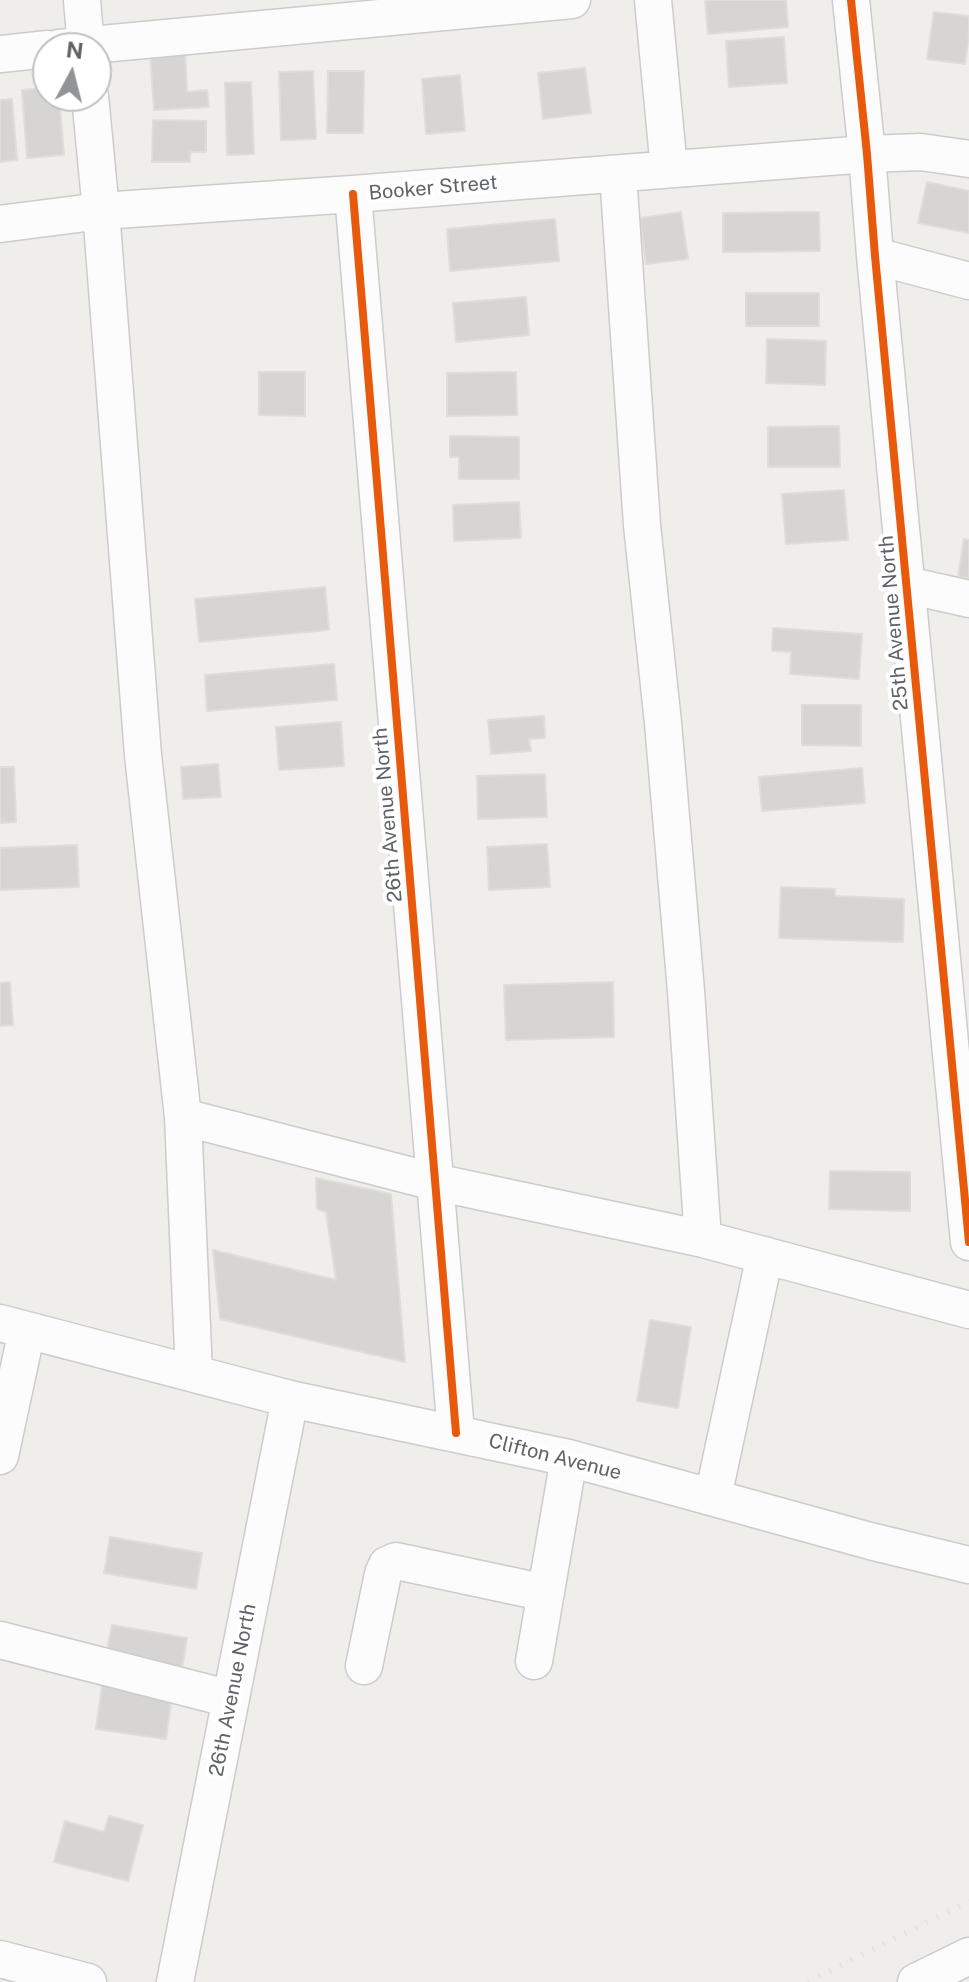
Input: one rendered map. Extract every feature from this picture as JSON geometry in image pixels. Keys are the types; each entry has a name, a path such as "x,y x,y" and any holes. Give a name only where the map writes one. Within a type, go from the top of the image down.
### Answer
{"street":[{"path":"79,32 82,0"},
{"path":"112,44 572,0"},
{"path":"653,0 669,169"},
{"name":"25th Avenue North","path":"851,0 907,585 953,927 969,1242"},
{"path":"0,54 32,51"},
{"path":"92,112 143,755 183,1117 194,1374"},
{"name":"Booker Street","path":"0,224 101,211 867,154 921,152 969,159"},
{"path":"618,174 642,525 663,723 703,1239"},
{"name":"26th Avenue North","path":"353,194 456,1433"},
{"path":"875,256 969,281"},
{"path":"907,585 969,599"},
{"path":"183,1117 435,1182 703,1239 969,1310"},
{"path":"713,1497 765,1255"},
{"path":"0,1456 14,1326"},
{"name":"Clifton Avenue","path":"14,1326 290,1399 569,1458 969,1565"},
{"name":"26th Avenue North","path":"175,1982 290,1399"},
{"path":"534,1661 569,1458"},
{"path":"364,1666 383,1574 387,1565 396,1561 546,1593"},
{"path":"0,1640 231,1699"},
{"path":"916,1982 969,1956"},
{"path":"0,1959 88,1982"}],"building":[{"path":"705,0 786,0 788,27 708,34"},
{"path":"934,12 969,16 965,64 927,59"},
{"path":"784,37 787,83 729,87 726,41"},
{"path":"185,49 187,92 207,90 209,107 154,110 150,52"},
{"path":"585,68 591,113 543,119 538,73"},
{"path":"313,71 316,139 281,140 279,72"},
{"path":"328,71 364,71 363,133 327,133"},
{"path":"460,75 465,131 426,134 422,79"},
{"path":"251,82 254,154 227,155 225,83"},
{"path":"32,89 32,112 60,112 64,155 27,158 22,90"},
{"path":"12,99 17,160 0,162 0,100"},
{"path":"153,120 206,121 206,152 190,152 190,162 152,162"},
{"path":"927,182 969,191 969,233 918,223"},
{"path":"681,212 688,259 646,264 640,218"},
{"path":"819,212 820,251 723,252 723,213"},
{"path":"555,219 559,261 450,271 447,229"},
{"path":"746,293 819,293 819,326 746,326"},
{"path":"526,297 529,335 456,342 453,303"},
{"path":"767,339 826,341 825,385 766,383"},
{"path":"259,372 305,372 305,416 259,415"},
{"path":"516,372 517,415 447,416 447,373"},
{"path":"839,426 840,467 768,467 768,427"},
{"path":"450,436 519,437 519,479 459,479 459,457 450,457"},
{"path":"844,490 848,540 786,544 782,494"},
{"path":"519,502 521,538 454,541 453,505"},
{"path":"964,539 969,540 969,578 958,576"},
{"path":"325,587 329,630 199,642 195,599"},
{"path":"773,628 862,634 859,679 790,674 791,652 772,651"},
{"path":"334,664 337,700 207,711 205,675"},
{"path":"802,705 861,705 861,746 802,745"},
{"path":"544,716 545,738 529,739 531,751 491,754 488,720"},
{"path":"341,722 344,766 279,770 276,727"},
{"path":"218,764 221,797 183,799 181,767"},
{"path":"0,767 14,767 16,822 0,823"},
{"path":"862,768 865,803 762,811 759,777"},
{"path":"545,774 547,817 478,819 477,776"},
{"path":"547,844 550,887 489,890 487,847"},
{"path":"77,845 79,887 0,890 0,848"},
{"path":"781,887 835,889 835,896 904,899 903,942 779,938"},
{"path":"10,982 13,1025 0,1026 0,983"},
{"path":"613,982 614,1037 506,1040 504,985"},
{"path":"830,1171 910,1172 910,1211 829,1209"},
{"path":"316,1178 391,1194 405,1362 220,1319 213,1250 336,1280 326,1212 317,1209"},
{"path":"650,1320 691,1327 678,1408 637,1401"},
{"path":"110,1537 202,1553 196,1589 104,1573"},
{"path":"112,1625 187,1638 181,1674 105,1660"},
{"path":"102,1685 172,1695 166,1739 96,1729"},
{"path":"109,1816 143,1825 128,1881 54,1862 65,1821 104,1832"}],"railway":[{"path":"808,1982 969,1901"}],"cycle path":[{"path":"851,0 969,1242"},
{"path":"353,194 456,1433"}]}
